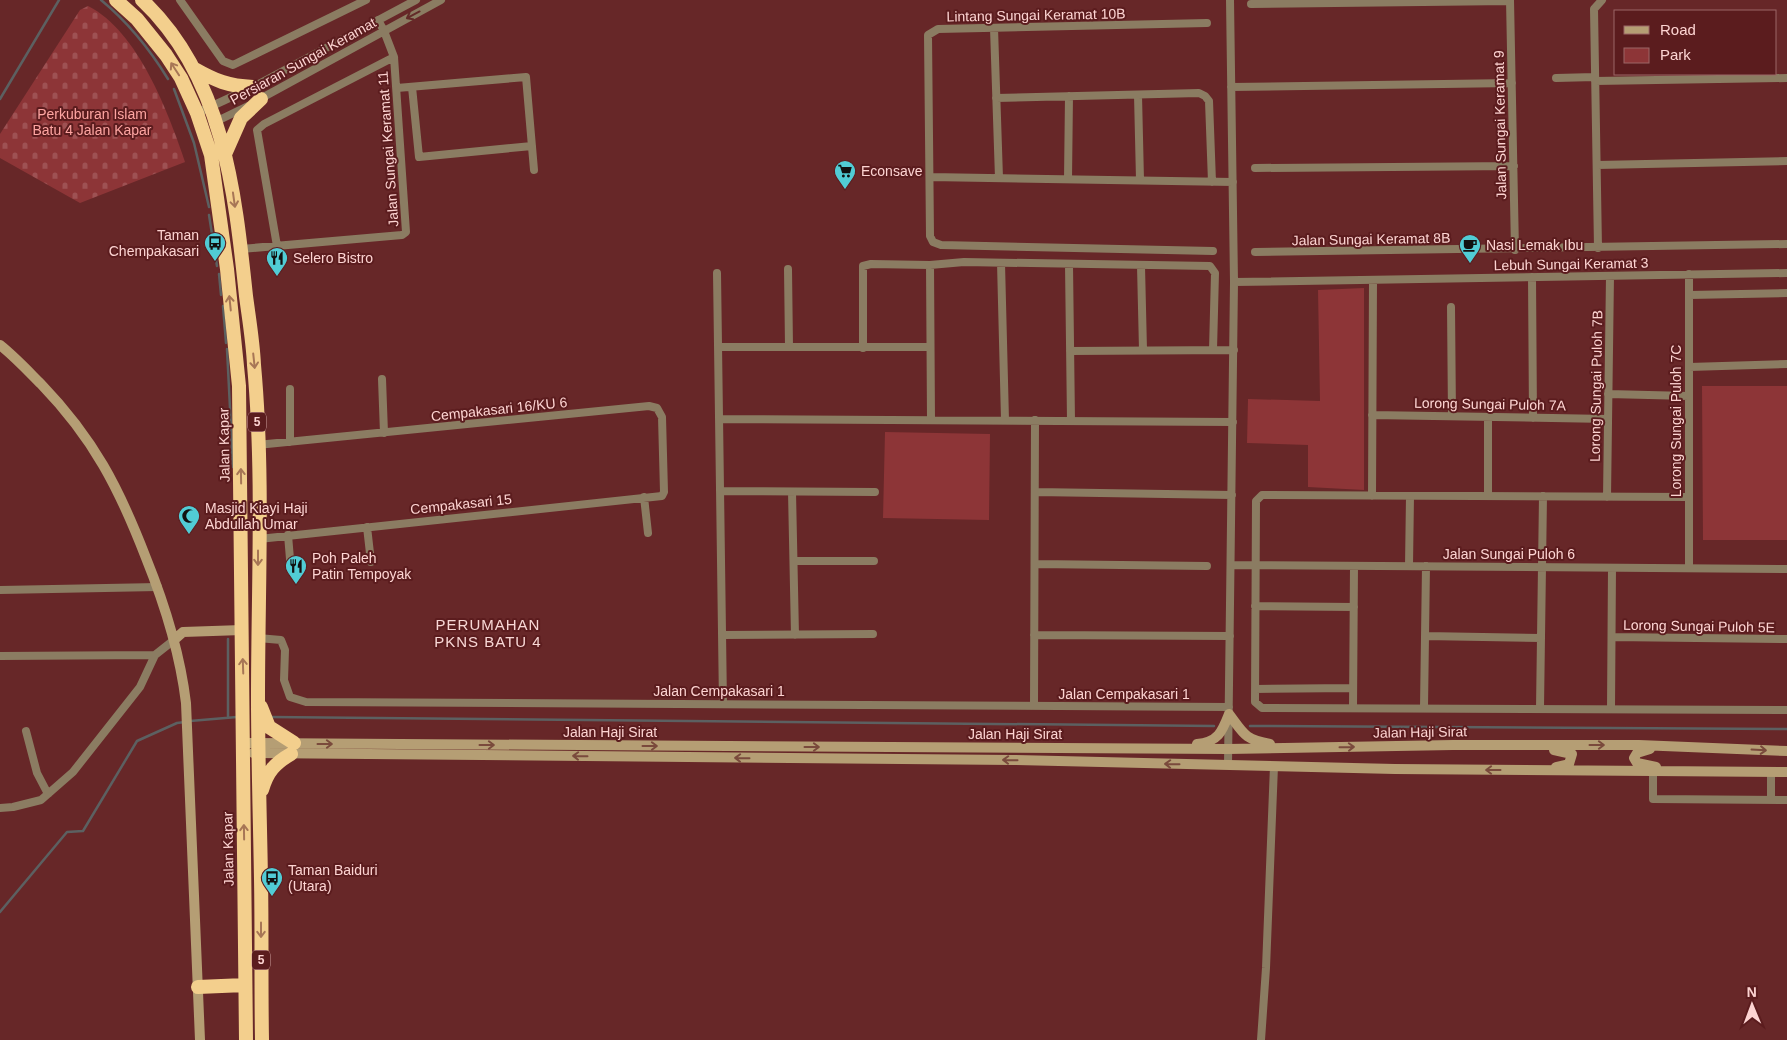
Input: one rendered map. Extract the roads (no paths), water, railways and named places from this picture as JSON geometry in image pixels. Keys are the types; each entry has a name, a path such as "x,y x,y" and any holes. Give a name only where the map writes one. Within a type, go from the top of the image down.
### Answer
{"highway":[{"name":"Jalan Kapar","path":"116,0 137,19 166,54 181,78 197,113 211,155 217,192 239,386 245,881 238,985 246,1040"},
{"name":"5","path":"142,0 155,12 194,68 211,107 226,152 241,249 254,364 257,445 259,703 264,728 258,748 262,1040"},
{"path":"194,68 215,80 257,93 241,118 226,152"},
{"path":"259,804 266,776 293,748 264,728"},
{"path":"245,881 261,881"},
{"path":"205,987 238,985"}],"main road":[{"path":"0,346 11,354 69,413 100,456 123,500 158,587 174,640 183,676 186,703 205,987 200,1040"},
{"path":"174,640 183,632 242,630"},
{"path":"1229,710 1243,734 1253,741 1328,748"},
{"path":"1120,748 1206,744 1216,740 1222,733 1229,710"},
{"path":"1516,745 1566,751 1572,754 1573,758 1569,764 1520,770"},
{"name":"Jalan Haji Sirat","path":"243,748 1228,749 1516,745 1679,746 1787,751"},
{"path":"1679,746 1644,750 1634,758 1637,763 1646,766 1699,773"},
{"name":"Jalan Haji Sirat","path":"293,748 1699,773 1787,772"}],"street":[{"path":"180,0 222,61 233,65 366,0"},
{"name":"Persiaran Sungai Keramat","path":"202,128 216,122 257,93 378,20 416,0"},
{"name":"Persiaran Sungai Keramat","path":"197,113 257,93 384,31 441,0"},
{"path":"1228,765 1234,350 1230,0"},
{"path":"1598,248 1594,9 1602,0"},
{"path":"1251,4 1510,1"},
{"name":"Jalan Sungai Keramat 9","path":"1510,1 1515,250"},
{"name":"Jalan Sungai Keramat 11","path":"241,249 402,235 406,232 394,57 378,20"},
{"name":"Lintang Sungai Keramat 10B","path":"930,177 928,35 938,29 1207,23"},
{"path":"994,28 999,178"},
{"path":"277,246 257,130 264,124 394,57"},
{"path":"397,88 526,77 534,170"},
{"path":"1556,78 1787,78"},
{"path":"1231,87 1512,83"},
{"path":"412,87 419,157 532,146"},
{"path":"996,98 1199,93 1209,101 1212,182"},
{"path":"1138,95 1140,180"},
{"path":"1068,179 1069,96"},
{"path":"1597,165 1787,162"},
{"path":"1255,168 1514,166"},
{"path":"1213,251 941,244 933,242 930,236 930,177 1233,182"},
{"name":"Jalan Sungai Keramat 8B","path":"1255,252 1515,250 1787,244"},
{"path":"863,348 863,266 871,264 930,265 964,262 1213,267 1215,273 1213,350"},
{"path":"1001,263 1005,420"},
{"path":"1069,264 1071,421"},
{"path":"930,265 931,420"},
{"path":"1141,266 1143,350"},
{"path":"788,269 789,347"},
{"path":"717,273 723,704"},
{"name":"Lebuh Sungai Keramat 3","path":"1234,282 1787,273"},
{"name":"Lorong Sungai Puloh 7C","path":"1688,274 1688,568"},
{"name":"Lorong Sungai Puloh 7B","path":"1606,497 1610,276"},
{"path":"1532,277 1533,418"},
{"path":"1372,496 1373,280"},
{"path":"1689,295 1787,293"},
{"path":"1451,307 1452,416"},
{"path":"718,347 930,348"},
{"path":"1070,351 1234,350"},
{"path":"1688,367 1787,364"},
{"path":"382,379 384,433"},
{"path":"290,389 290,442"},
{"path":"1608,394 1689,396"},
{"name":"Cempakasari 16/KU 6","path":"257,445 654,407 660,411 662,416 664,492"},
{"name":"Lorong Sungai Puloh 7A","path":"1372,415 1608,419"},
{"path":"1488,417 1488,496"},
{"path":"719,418 1233,422"},
{"path":"1034,706 1035,420"},
{"path":"720,491 874,492"},
{"name":"Cempakasari 15","path":"258,539 662,496 664,492"},
{"path":"792,492 795,635"},
{"path":"1035,492 1232,495"},
{"path":"1688,497 1262,495 1256,501 1255,702 1262,708 1424,707 1787,710"},
{"path":"1409,566 1410,496"},
{"path":"1540,708 1543,496"},
{"path":"644,498 648,533"},
{"path":"367,527 371,562"},
{"path":"288,535 291,571"},
{"path":"794,561 874,561"},
{"path":"1035,564 1207,566"},
{"name":"Jalan Sungai Puloh 6","path":"1231,565 1787,569"},
{"path":"1353,708 1354,566"},
{"path":"1424,707 1426,566"},
{"path":"1611,708 1612,568"},
{"path":"0,590 158,587"},
{"path":"1255,606 1354,607"},
{"path":"722,635 873,634"},
{"path":"1034,635 1230,636"},
{"path":"1425,636 1541,638"},
{"name":"Lorong Sungai Puloh 5E","path":"1612,637 1787,639"},
{"name":"Jalan Cempakasari 1","path":"258,638 281,640 285,650 284,680 290,697 306,702 1034,706 1229,710"},
{"path":"0,808 40,800 73,772 140,687 155,655 174,640"},
{"path":"0,656 155,655"},
{"path":"1255,689 1353,688"},
{"path":"26,731 34,765 48,794"},
{"path":"1261,1040 1266,968 1274,766"},
{"path":"1653,772 1653,800 1787,800"},
{"path":"1771,772 1771,800"}],"waterway":[{"path":"0,99 59,0"},
{"path":"101,0 138,36 168,79"},
{"path":"174,89 194,143 209,207"},
{"path":"209,215 217,266"},
{"path":"219,274 221,295"},
{"path":"223,306 226,343"},
{"path":"227,349 233,467"},
{"path":"228,639 228,717"},
{"path":"190,721 237,717"},
{"path":"270,717 1214,726"},
{"path":"0,912 67,832 83,831 137,741 177,723 185,722"},
{"path":"1250,726 1787,729"}],"place":[{"name":"Econsave","path":"845,190"},
{"name":"Taman Chempakasari","path":"215,262"},
{"name":"Nasi Lemak Ibu","path":"1470,264"},
{"name":"Selero Bistro","path":"277,277"},
{"name":"Masjid Kiayi Haji Abdullah Umar","path":"189,535"},
{"name":"Poh Paleh Patin Tempoyak","path":"296,585"},
{"name":"Taman Baiduri (Utara)","path":"272,897"}],"district":[{"name":"PERUMAHAN PKNS BATU 4","path":"488,632"}],"park label":[{"name":"Perkuburan Islam Batu 4 Jalan Kapar","path":"92,122"}]}
